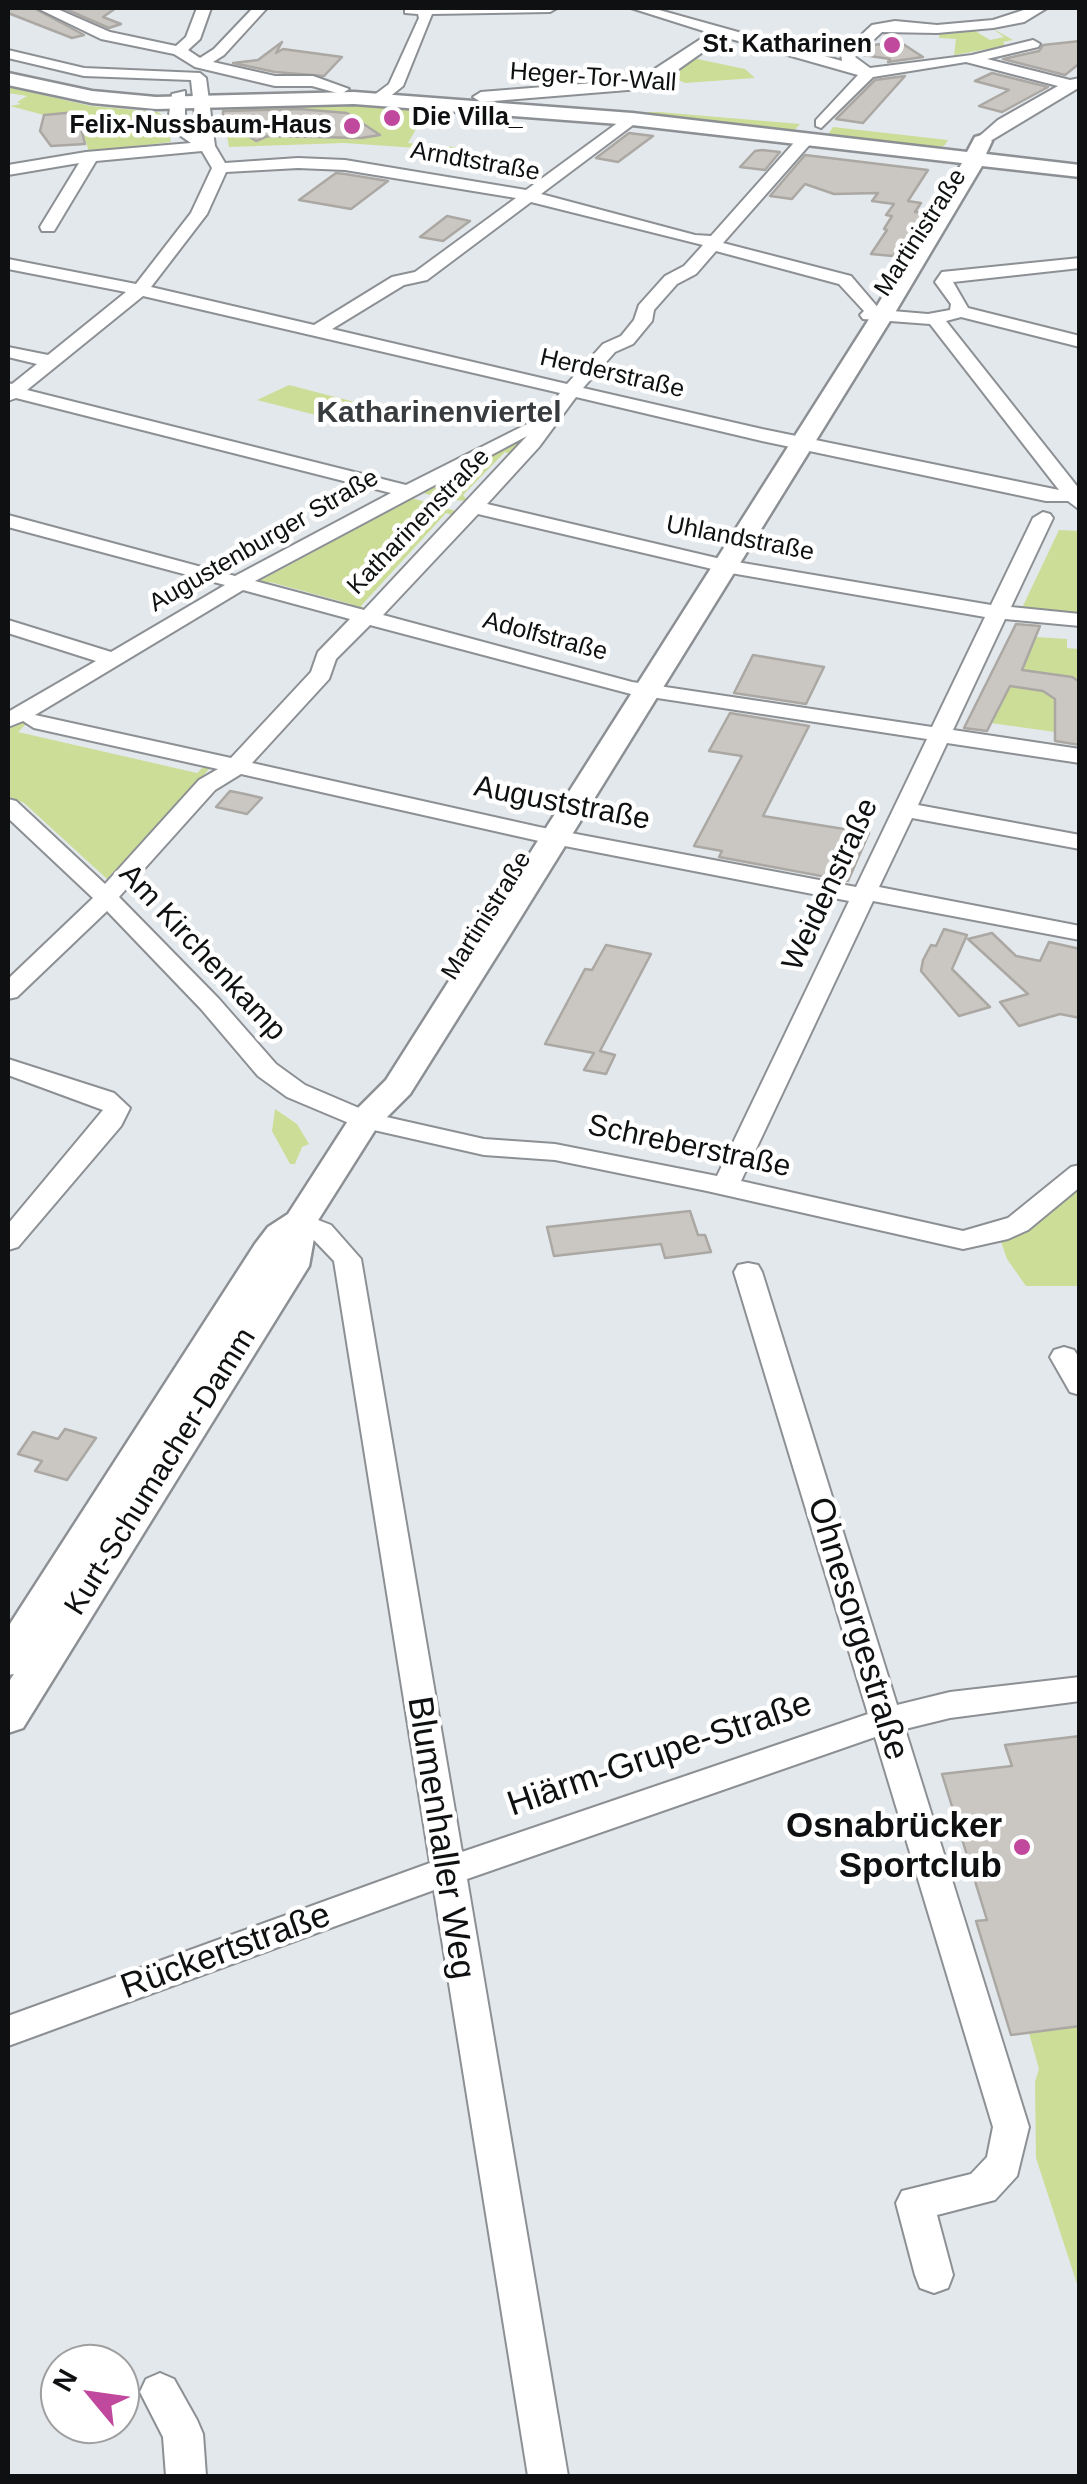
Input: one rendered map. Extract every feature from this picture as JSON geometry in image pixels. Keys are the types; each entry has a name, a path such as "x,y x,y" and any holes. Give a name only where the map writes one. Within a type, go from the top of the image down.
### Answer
{"main road":[{"path":"8,72 65,84 193,86"},
{"path":"8,80 111,100 193,86"},
{"name":"Heger-Tor-Wall","path":"193,86 342,89 976,150"},
{"name":"Heger-Tor-Wall","path":"193,86 378,95 541,97 816,134"},
{"path":"976,150 1080,153"},
{"path":"976,150 1080,172"},
{"name":"Martinistraße","path":"365,1120 381,1083 548,835 796,441 958,168 976,150"},
{"name":"Kurt-Schumacher-Damm","path":"8,1717 291,1266 300,1222 365,1120"},
{"name":"Kurt-Schumacher-Damm","path":"8,1660 267,1252 280,1235 300,1222"}],"street":[{"path":"44,8 106,36 179,51"},
{"path":"179,51 194,39 204,8"},
{"path":"207,146 184,131 176,115 219,52 260,8"},
{"path":"378,95 416,9 550,8"},
{"path":"638,8 722,32 900,68 973,59 1033,44"},
{"path":"842,58 877,28 941,31 1013,20 1040,8"},
{"path":"917,27 919,9"},
{"path":"928,63 941,31"},
{"path":"541,97 652,83 652,77 722,32"},
{"path":"10,392 140,290 199,214 220,168 207,146 193,86 179,51"},
{"path":"8,54 84,72 193,86 248,73 275,80 313,81 342,89"},
{"path":"973,59 1076,83"},
{"name":"Katharinenstraße","path":"8,992 106,896 207,785 235,768 321,674 326,657 473,507 522,440 552,416 609,348 626,340 643,322 645,309 671,280 690,270 816,134 872,65"},
{"path":"65,84 84,72"},
{"path":"976,150 1003,123 1076,83"},
{"path":"318,330 398,281 421,276 632,119"},
{"path":"8,170 86,157 207,146"},
{"path":"48,227 89,160 86,157"},
{"name":"Arndtstraße","path":"220,168 325,163 527,196 844,280 866,277"},
{"path":"8,253 20,255 8,264"},
{"path":"959,311 960,304 944,279 953,274 1080,263"},
{"name":"Herderstraße","path":"8,264 140,290 796,441 1078,499"},
{"path":"844,280 871,310 935,319 959,311 1080,342"},
{"path":"935,319 1078,499"},
{"path":"8,352 51,362"},
{"path":"10,392 405,491"},
{"name":"Augustenburger Straße","path":"8,721 238,584 405,491 522,440"},
{"path":"1021,489 1050,483 1058,472"},
{"name":"Uhlandstraße","path":"473,507 718,564 999,612 1080,620"},
{"name":"Weidenstraße","path":"725,1186 1044,518"},
{"name":"Adolfstraße","path":"8,521 639,690 1080,756"},
{"path":"8,626 114,660"},
{"name":"Auguststraße","path":"34,721 548,835 862,896 878,894 1080,933"},
{"name":"Am Kirchenkamp","path":"8,806 106,896 210,1004 266,1070 296,1091 365,1120"},
{"path":"903,809 1080,842"},
{"path":"8,1067 105,1100 117,1108 112,1120 8,1241"},
{"name":"Schreberstraße","path":"365,1120 484,1146 555,1152 725,1186 963,1240 998,1234 1018,1224 1080,1173"},
{"name":"Blumenhaller Weg","path":"300,1222 321,1231 347,1258 548,2476"},
{"name":"Ohnesorgestraße","path":"748,1272 1012,2127 1004,2164 982,2188 915,2204 934,2274"},
{"path":"1064,1356 1080,1385"},
{"name":"Hiärm-Grupe-Straße","path":"446,1872 884,1721 934,1707 1080,1689"},
{"name":"Rückertstraße","path":"8,2032 446,1872"},
{"path":"160,2392 183,2434 186,2476"}],"green space":[{"path":"990,27 1013,40 1003,42 1005,46 954,55 956,39 939,38 940,31 972,29 990,40 1004,37"},
{"path":"688,57 745,69 755,78 685,83 664,73"},
{"path":"8,87 91,106 158,112 165,117 171,142 89,152 77,112 44,115 10,106 21,104 17,102 27,96 8,93"},
{"path":"342,104 427,110 408,143 464,148 462,151 344,143 229,147 223,112 243,107"},
{"path":"647,112 800,124 791,134 641,116"},
{"path":"833,127 948,140 944,146 934,147 827,136"},
{"path":"289,385 366,405 343,422 257,400"},
{"path":"519,440 524,442 512,455 505,452 463,495 468,501 452,500 457,495 437,490 430,495 420,492 426,485 429,489 490,457 488,452"},
{"path":"405,496 459,512 455,516 446,513 361,606 368,611 345,611 351,604 270,582 262,587 254,584 260,574 263,579 399,506 397,501"},
{"path":"1059,530 1079,531 1079,613 1022,608"},
{"path":"1036,637 1067,639 1067,648 1079,649 1079,683 1072,677 1022,670"},
{"path":"1010,686 1043,691 1055,699 1055,732 991,723"},
{"path":"20,721 27,723 18,732 197,773 204,766 210,768 107,879 24,803 8,796 8,728"},
{"path":"275,1109 297,1124 309,1144 302,1147 295,1164 290,1164 272,1131"},
{"path":"1079,1173 1079,1286 1026,1286 1007,1259 998,1233"},
{"path":"1080,2026 1079,2290 1036,2158 1035,2082 1039,2069 1029,2033"}],"building":[{"path":"8,8 34,8 84,35 72,38 8,13"},
{"path":"63,8 116,8 103,17 121,24 109,28"},
{"path":"1080,41 1080,63 1065,75 1003,59 1039,51 1043,45"},
{"path":"282,42 276,53 283,49 342,57 324,76 233,63 258,60"},
{"path":"900,42 923,57 888,62 890,59 863,55 873,45"},
{"path":"992,73 1048,87 1002,112 979,106 1009,90 975,81"},
{"path":"905,76 863,123 836,119 875,80"},
{"path":"299,109 347,113 380,135 268,136 256,141 223,119 223,111"},
{"path":"77,112 85,144 51,146 40,131 44,115"},
{"path":"629,133 653,136 618,162 596,158"},
{"path":"755,151 780,152 765,170 740,167"},
{"path":"805,155 928,170 908,201 921,203 915,212 925,213 893,256 871,254 887,230 884,229 892,216 886,215 894,204 872,201 878,193 834,194 805,184 792,199 770,196"},
{"path":"336,173 388,181 351,209 299,200"},
{"path":"447,216 470,221 443,241 420,237"},
{"path":"1016,624 1040,626 1022,670 1072,677 1080,682 1080,745 1055,741 1055,699 1043,691 1010,686 987,731 964,728"},
{"path":"753,655 824,667 806,704 734,693"},
{"path":"730,713 809,726 763,816 869,833 848,881 719,857 722,851 694,846 742,756 709,751"},
{"path":"230,791 262,798 247,814 216,807"},
{"path":"944,929 967,935 952,969 990,1007 959,1016 921,971 931,945 936,946"},
{"path":"992,933 1016,956 1040,961 1049,942 1080,949 1080,1018 1060,1014 1019,1026 1000,1002 1028,994 968,939"},
{"path":"606,945 651,954 600,1051 615,1055 606,1074 584,1070 594,1053 545,1044 585,969 592,970"},
{"path":"690,1211 698,1235 705,1235 711,1252 665,1258 661,1244 554,1256 547,1227"},
{"path":"65,1429 96,1438 67,1480 35,1471 42,1461 18,1454 33,1432 58,1439"},
{"name":"Osnabrücker Sportclub","path":"1080,1736 1080,2026 1011,2035 976,1921 987,1920 942,1774 1012,1766 1005,1745"}],"place":[{"name":"St. Katharinen","path":"892,45"},
{"name":"Die Villa_","path":"392,118"},
{"name":"Felix-Nussbaum-Haus","path":"352,126"},
{"name":"Osnabrücker Sportclub","path":"1022,1847"}],"district":[{"name":"Katharinenviertel","path":"439,414"}]}
